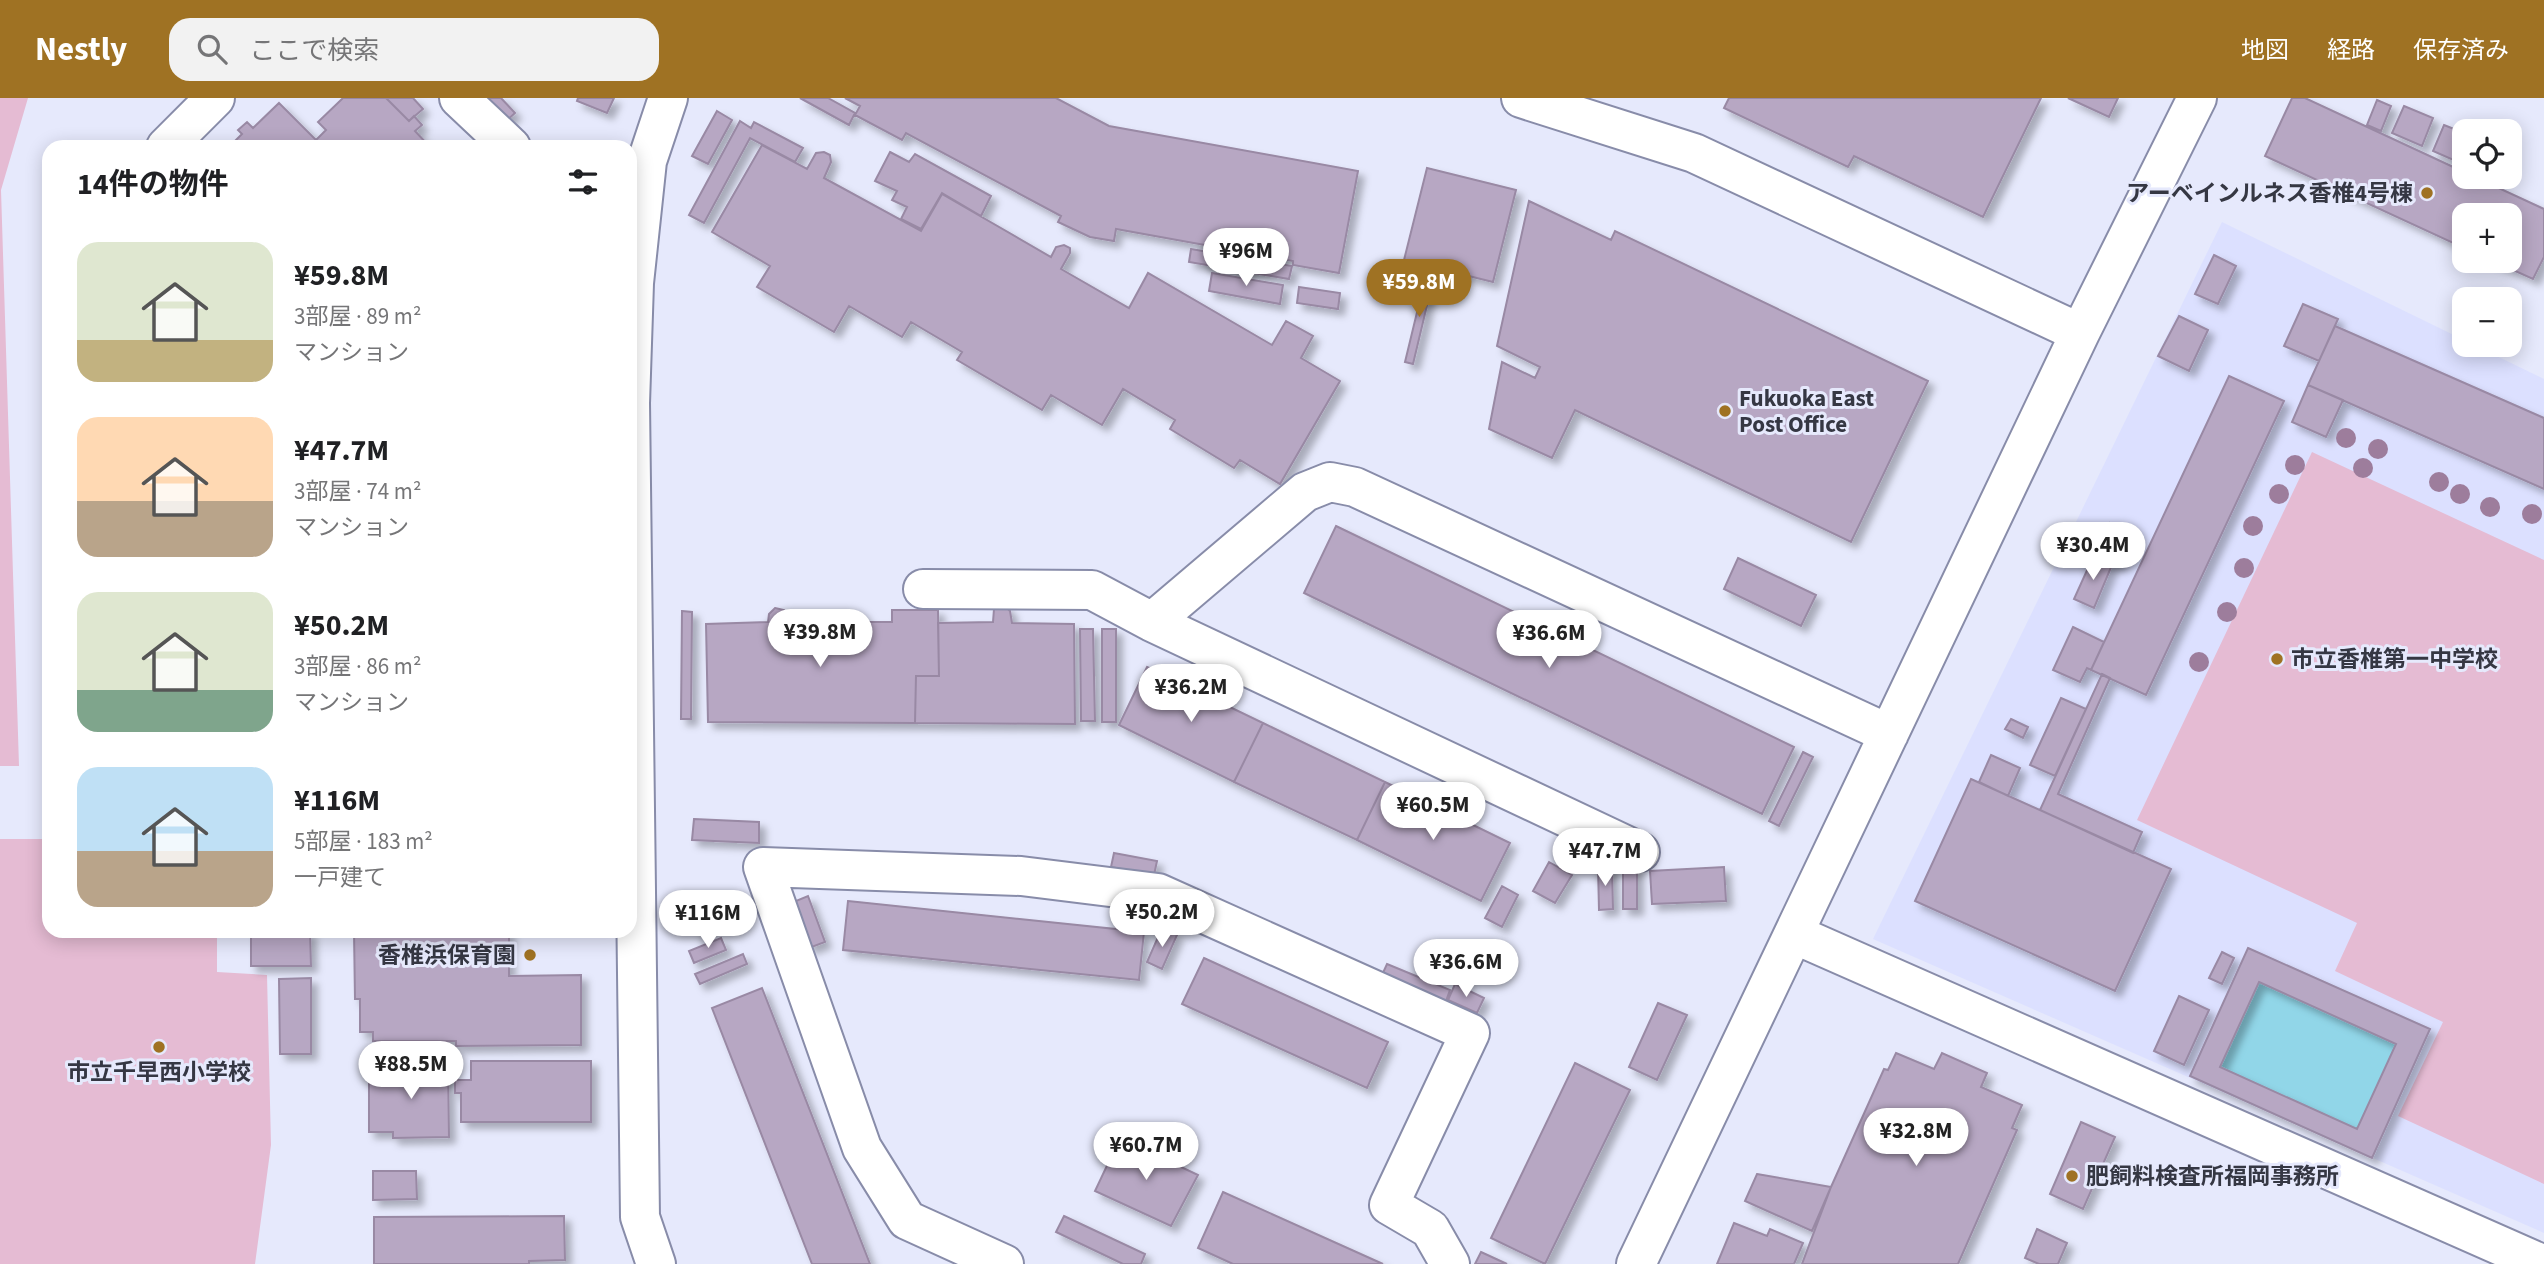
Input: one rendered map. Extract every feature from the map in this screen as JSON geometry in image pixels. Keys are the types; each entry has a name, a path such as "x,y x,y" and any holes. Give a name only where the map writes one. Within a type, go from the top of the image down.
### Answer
{"street":[{"path":"173,140 215,98"},
{"path":"458,98 503,140"},
{"path":"637,192 638,161 668,98"},
{"path":"1521,98 1694,153 2080,333"},
{"path":"1636,1264 2080,333 2197,98"},
{"path":"1152,622 1305,492 1330,482 1355,487 1889,734"},
{"path":"923,589 1092,590 1152,622 1640,852"},
{"path":"1004,1264 907,1220 862,1149 763,867 1021,876 1158,893 1470,1033 1389,1205 1430,1229 1451,1264"},
{"path":"1794,934 2542,1264"},
{"path":"636,938 640,1217 656,1264"}],"shaded area":[{"path":"0,98 28,98 1,190 19,766 0,766"},
{"name":"市立香椎第一中学校","path":"2222,222 2452,334 2452,357 2499,357 2544,379 2544,1233 1873,939"},
{"path":"2312,452 2544,560 2544,1184 2398,1116 2443,1022 2335,971 2357,923 2137,820"},
{"name":"市立千早西小学校","path":"0,839 42,839 42,938 217,938 217,972 267,975 271,1145 255,1264 0,1264"},
{"path":"2259,982 2396,1044 2357,1129 2220,1067"}],"building":[{"path":"343,98 386,98 409,121 414,116 422,125 415,131 423,140 316,140 326,130 318,122"},
{"path":"386,98 413,98 423,109 409,121"},
{"path":"482,98 501,98 515,113 505,122"},
{"path":"578,98 614,98 607,113 577,101"},
{"path":"800,98 828,98 855,113 849,125"},
{"path":"845,98 1056,98 1109,126 1358,171 1339,273 1293,265 1293,261 1116,229 1114,241 1090,237 1058,222 1061,216 906,133 902,140 855,115 860,106"},
{"path":"1729,98 2041,98 1983,217 1854,156 1848,167 1724,108"},
{"path":"2068,98 2118,98 2109,117"},
{"name":"アーベインルネス香椎4号棟","path":"2292,98 2305,98 2452,166 2452,189 2501,189 2544,209 2544,257 2533,279 2520,273 2522,273 2522,203 2452,203 2452,242 2265,156"},
{"path":"2377,100 2391,106 2381,131 2367,125"},
{"path":"279,103 316,140 236,140 242,134 238,130 247,122 253,128"},
{"path":"2404,106 2433,118 2422,146 2392,133"},
{"path":"717,111 732,120 708,164 692,156"},
{"path":"740,121 751,128 754,122 803,148 795,162 750,138 704,223 689,215"},
{"path":"2444,125 2452,128 2452,159 2433,151"},
{"path":"762,145 807,169 816,153 824,152 830,155 831,162 824,178 921,231 942,194 1051,257 1056,247 1064,245 1070,248 1070,253 1061,269 1129,308 1148,273 1272,345 1286,321 1313,336 1301,358 1340,381 1280,484 1240,460 1234,468 1170,429 1175,420 1123,389 1102,425 1051,395 1042,410 957,360 962,352 911,322 902,337 849,306 834,332 757,287 770,266 712,232"},
{"path":"890,152 909,162 915,154 991,196 981,216 942,193 921,229 901,219 907,207 892,200 897,191 875,181"},
{"path":"1427,168 1516,190 1493,282 1404,260"},
{"path":"1529,201 1611,240 1615,231 1928,381 1851,542 1575,410 1552,458 1489,429 1502,362 1535,378 1540,367 1497,346"},
{"path":"1191,249 1292,266 1289,279 1189,262"},
{"path":"2214,255 2236,266 2218,304 2195,294"},
{"path":"1212,273 1283,285 1280,304 1209,291"},
{"path":"1426,275 1434,276 1413,364 1405,362"},
{"path":"1299,287 1340,293 1338,309 1297,303"},
{"path":"2303,304 2338,319 2319,361 2284,346"},
{"path":"2179,316 2208,330 2189,371 2158,356"},
{"path":"2335,326 2544,418 2544,489 2308,385"},
{"path":"2229,376 2284,401 2146,695 2091,670"},
{"path":"2308,385 2343,400 2326,437 2292,422"},
{"path":"2110,523 2133,534 2118,565 2095,555"},
{"path":"1336,526 1794,747 1762,814 1304,593"},
{"path":"2093,557 2112,565 2094,608 2074,599"},
{"path":"1738,558 1816,595 1801,626 1724,589"},
{"path":"1003,604 1010,611 1012,623 1074,624 1075,724 915,723 916,676 939,676 938,623 993,622 994,609"},
{"path":"775,608 784,610 787,622 892,622 892,610 938,610 939,676 916,676 915,723 708,722 706,624 768,622 769,614"},
{"path":"682,611 692,612 691,719 681,719"},
{"path":"2073,627 2104,642 2091,670 2087,668 2080,682 2053,670"},
{"path":"1080,629 1093,629 1095,721 1081,721"},
{"path":"1102,629 1116,629 1116,722 1102,722"},
{"path":"1147,667 1263,723 1234,782 1119,725"},
{"path":"2102,674 2110,678 2058,794 2142,832 2133,853 2040,810"},
{"path":"2061,698 2086,709 2055,776 2030,765"},
{"path":"2011,719 2028,727 2023,738 2005,729"},
{"path":"1263,723 1385,782 1357,840 1234,782"},
{"path":"1803,752 1813,757 1779,826 1769,821"},
{"path":"1991,755 2020,768 2008,796 1979,782"},
{"path":"1971,779 2171,869 2115,991 1915,901"},
{"path":"1385,782 1510,843 1481,901 1357,840"},
{"path":"694,819 759,822 759,843 692,840"},
{"path":"1114,853 1157,861 1154,875 1111,867"},
{"path":"1549,862 1572,875 1555,903 1533,891"},
{"path":"1598,867 1612,867 1613,909 1599,910"},
{"path":"1623,867 1637,867 1637,909 1623,909"},
{"path":"1724,867 1726,901 1652,904 1650,871"},
{"path":"1502,886 1518,895 1502,927 1485,918"},
{"path":"808,896 825,942 809,948 791,903"},
{"path":"848,901 1144,932 1139,980 843,950"},
{"path":"1162,928 1177,935 1162,969 1147,962"},
{"path":"251,938 310,938 311,966 251,966"},
{"path":"354,938 509,938 509,976 581,975 581,1045 456,1046 456,1041 373,1041 373,1032 360,1032 360,999 355,999"},
{"path":"721,938 726,950 694,963 689,951"},
{"path":"2248,948 2430,1029 2372,1158 2190,1076","holes":["2259,982 2396,1044 2357,1129 2220,1067"]},
{"path":"2222,952 2234,958 2222,984 2209,978"},
{"path":"743,954 747,964 700,984 695,974"},
{"path":"1204,958 1388,1042 1367,1088 1182,1004"},
{"path":"1387,964 1450,990 1446,1001 1382,975"},
{"path":"311,978 311,1054 280,1054 279,979"},
{"path":"1455,984 1484,998 1477,1013 1448,1000"},
{"path":"762,988 870,1264 812,1264 712,1008"},
{"path":"2179,996 2209,1010 2184,1065 2154,1051"},
{"path":"1658,1003 1687,1015 1657,1080 1629,1067"},
{"path":"1896,1053 1934,1069 1942,1053 1987,1073 1981,1087 2022,1105 2012,1128 2017,1130 1958,1264 1802,1264 1831,1187 1884,1069 1888,1070"},
{"path":"471,1061 591,1061 591,1122 461,1122 461,1093 455,1093 455,1080 471,1080"},
{"path":"392,1063 448,1063 449,1137 393,1138 393,1132 369,1132 369,1074 393,1074"},
{"path":"1575,1063 1630,1090 1545,1264 1491,1238"},
{"path":"2081,1122 2115,1137 2083,1209 2050,1194"},
{"path":"1120,1138 1198,1175 1171,1226 1095,1191"},
{"path":"373,1171 416,1171 417,1199 373,1200"},
{"path":"1757,1174 1831,1187 1812,1231 1745,1201"},
{"path":"1223,1192 1383,1264 1233,1264 1198,1248"},
{"path":"564,1216 565,1260 529,1261 529,1264 374,1264 374,1217"},
{"path":"1064,1216 1145,1254 1141,1264 1123,1264 1056,1232"},
{"path":"1734,1223 1767,1236 1770,1229 1803,1243 1794,1264 1717,1264"},
{"path":"2037,1229 2067,1243 2058,1264 2039,1264 2025,1258"},
{"path":"1481,1252 1507,1264 1475,1264"}],"place":[{"name":"アーベインルネス香椎4号棟","path":"2427,193"},
{"name":"Fukuoka East Post Office","path":"1725,411"},
{"name":"市立香椎第一中学校","path":"2277,659"},
{"name":"香椎浜保育園","path":"530,955"},
{"name":"市立千早西小学校","path":"159,1047"},
{"name":"肥飼料検査所福岡事務所","path":"2072,1176"}]}
